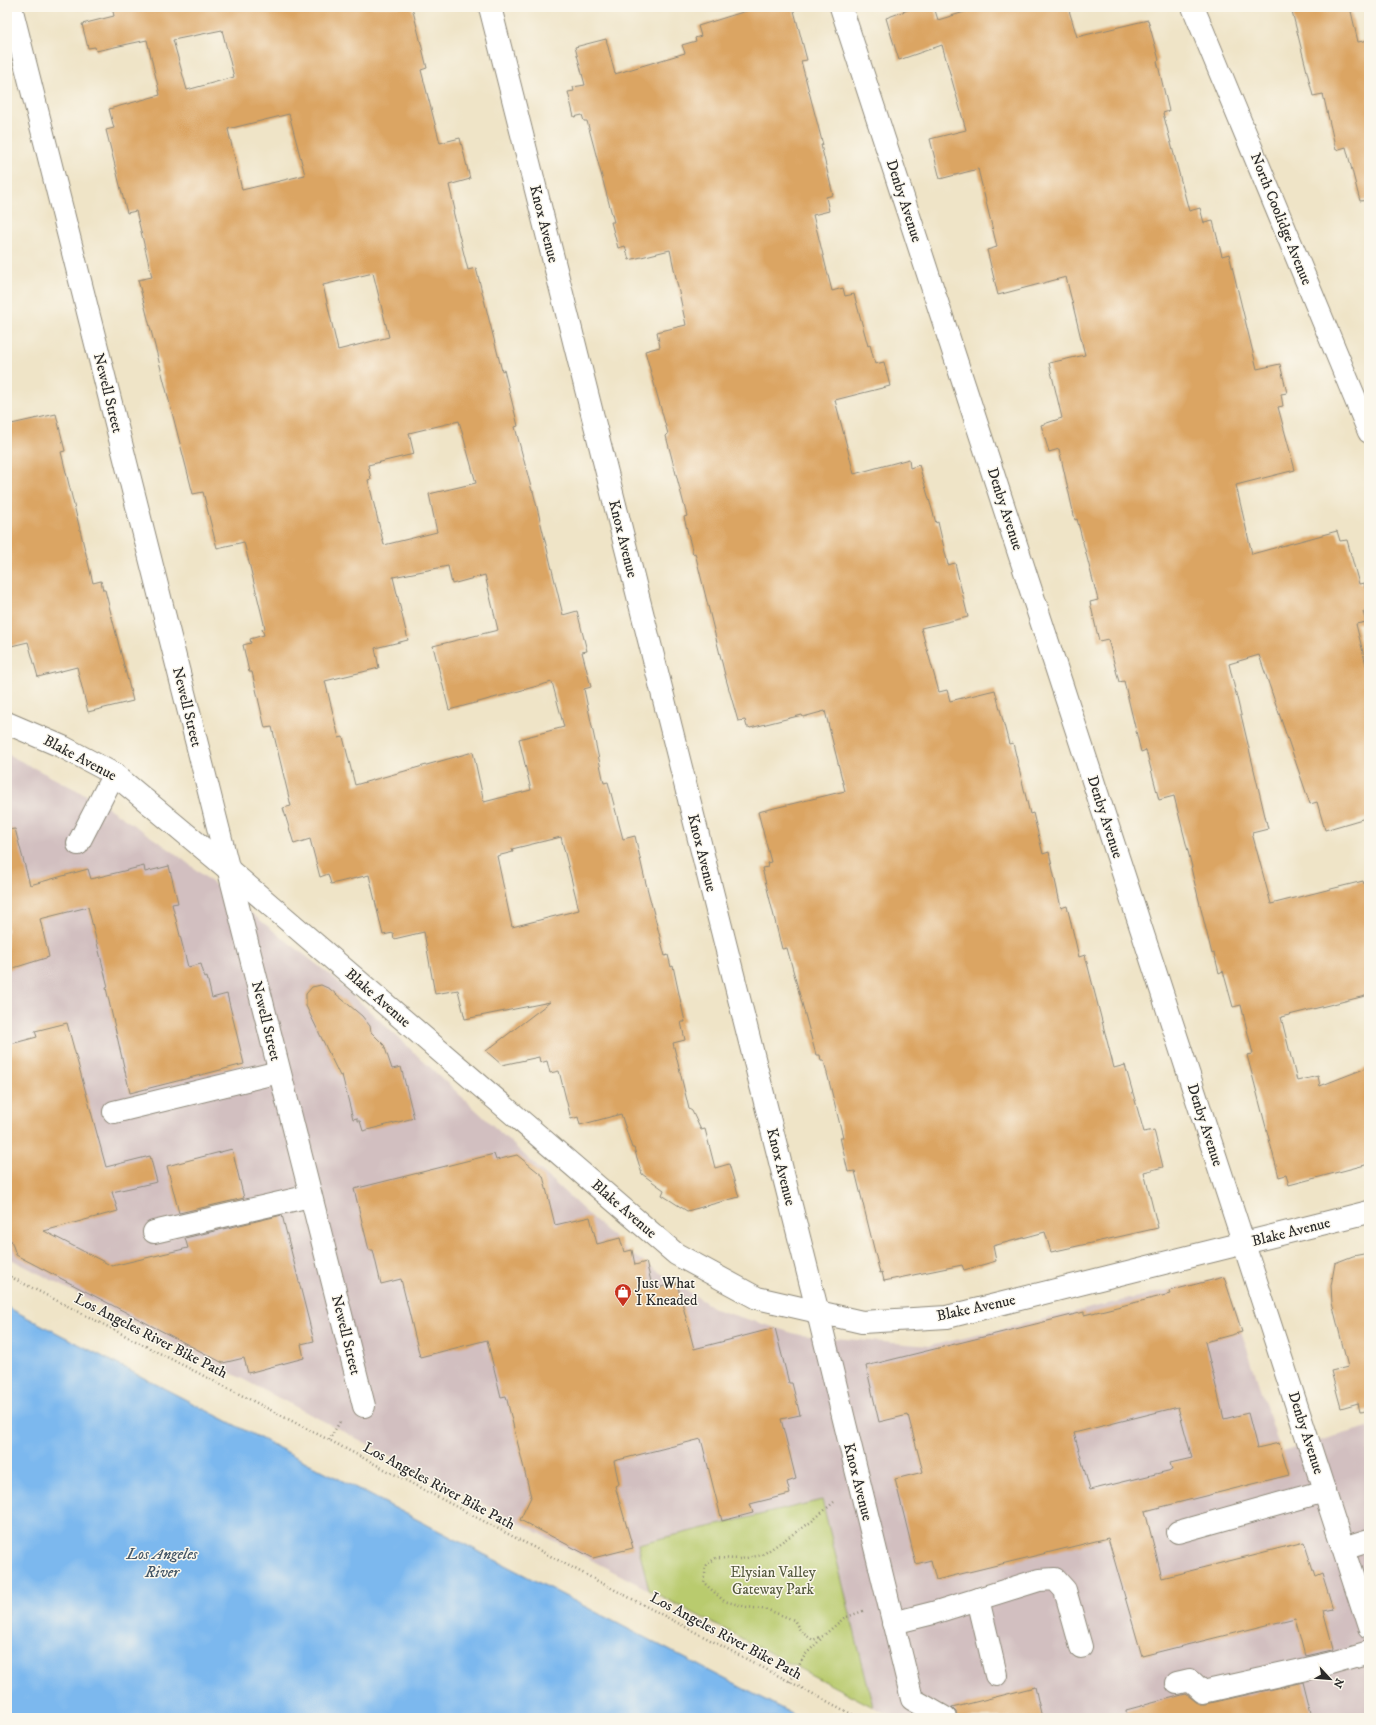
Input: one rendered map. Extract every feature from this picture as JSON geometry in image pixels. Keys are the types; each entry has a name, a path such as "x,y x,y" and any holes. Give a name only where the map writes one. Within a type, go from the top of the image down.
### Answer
{"street":[{"name":"Newell Street","path":"11,7 364,1406"},
{"name":"Knox Avenue","path":"490,7 818,1313 912,1699 945,1718"},
{"name":"Denby Avenue","path":"841,7 1369,1628"},
{"name":"North Coolidge Avenue","path":"1193,7 1369,432"},
{"name":"Blake Avenue","path":"7,723 63,747 114,774 228,869 676,1254 757,1298 862,1322 947,1317 1369,1212"},
{"path":"78,844 114,774"},
{"path":"114,1112 279,1072"},
{"path":"154,1232 310,1196"},
{"path":"1178,1532 1325,1492"},
{"path":"1343,1548 1369,1540"},
{"path":"893,1623 1039,1580 1055,1579 1065,1590 1081,1647"},
{"path":"978,1599 996,1674"},
{"path":"1177,1683 1190,1680 1203,1692 1369,1652"}],"path":[{"name":"Los Angeles River Bike Path","path":"7,1275 329,1440 859,1718"},
{"path":"823,1636 813,1640 801,1632 794,1620 768,1610 746,1607 724,1600 704,1583 706,1565 716,1558 740,1559 762,1556 811,1522 859,1483"},
{"path":"790,1682 805,1655 823,1636 844,1618 888,1602"}],"shaded area":[{"path":"7,754 98,801 172,851 334,978 630,1253 717,1310 799,1335 930,1346 1223,1277 1281,1451 1369,1427 1369,1718 897,1718 873,1707 822,1500 638,1544 649,1590 7,1257"}],"green space":[{"name":"Elysian Valley Gateway Park","path":"822,1500 873,1707 649,1590 638,1544"}],"water":[{"name":"Los Angeles River","path":"7,1307 800,1718 7,1718"}],"building":[{"path":"112,7 412,7 427,68 421,70 440,143 460,138 470,179 449,185 455,210 453,211 468,270 476,268 502,371 504,370 518,426 515,427 533,491 563,615 577,611 587,651 582,652 591,687 584,689 604,783 608,782 623,839 635,836 665,956 668,955 671,967 673,966 685,1022 681,1022 685,1040 673,1043 689,1109 692,1111 701,1130 705,1129 715,1168 729,1164 739,1197 687,1211 662,1195 664,1190 642,1174 621,1114 580,1125 578,1117 571,1119 559,1071 550,1073 547,1061 540,1063 539,1057 502,1065 486,1051 550,1002 465,1019 458,990 435,994 424,932 394,939 393,933 383,935 369,875 331,884 328,874 320,877 310,839 294,844 283,808 291,806 272,727 265,728 252,672 249,672 243,645 251,643 250,639 264,635 262,629 265,628 244,542 217,548 203,492 193,494 138,280 152,277 136,211 127,213 106,130 114,128 109,109 160,95 147,40 96,51 95,47 88,48 82,24 114,16","holes":["222,30 234,77 187,90 173,40","289,114 305,175 242,190 228,129","373,273 389,337 338,350 323,285","459,421 476,483 429,494 437,532 384,545 368,480 371,479 368,465 414,454 409,433","448,566 452,584 485,575 498,630 433,646 449,710 552,682 564,727 519,739 531,790 484,802 473,752 355,785 343,737 339,738 325,681 379,668 375,648 408,640 393,577","561,837 579,910 512,927 497,856 513,852 512,849"]},
{"path":"759,7 793,7 807,60 801,61 823,145 821,145 833,195 826,197 829,211 813,215 832,291 843,288 845,296 854,294 868,346 870,345 875,364 884,362 890,386 835,400 854,474 909,459 910,468 919,465 936,523 938,522 948,565 955,563 968,617 921,628 939,692 947,690 950,701 995,690 1009,744 1013,743 1030,814 1033,813 1043,854 1049,852 1061,908 1067,906 1079,957 1085,955 1114,1068 1125,1065 1144,1132 1154,1130 1163,1167 1144,1172 1158,1228 1051,1252 1045,1232 993,1246 996,1261 964,1270 962,1265 884,1281 882,1272 880,1273 855,1171 848,1172 840,1137 843,1137 824,1061 821,1061 820,1055 816,1055 787,948 782,949 762,868 768,867 767,863 771,862 758,812 845,791 825,711 750,728 747,727 745,720 738,721 726,679 695,553 693,554 684,517 687,516 666,436 668,434 645,351 660,347 657,332 686,325 670,250 629,260 625,246 618,248 611,222 614,222 587,121 584,121 582,115 574,117 568,92 574,91 573,87 585,85 575,47 606,39 615,74 685,53 682,45 696,41 695,38 701,36 698,26"},
{"path":"916,7 934,7 938,20 981,7 1068,7 1077,37 1148,20 1159,60 1157,61 1169,111 1163,113 1189,211 1200,208 1204,223 1213,221 1222,256 1229,254 1257,369 1280,364 1287,393 1281,394 1283,406 1278,407 1295,470 1236,485 1252,554 1337,531 1340,541 1347,540 1359,584 1364,583 1369,604 1369,610 1363,612 1366,622 1356,624 1369,677 1369,817 1325,830 1317,802 1310,804 1259,655 1229,664 1268,829 1252,833 1271,904 1363,881 1364,884 1369,883 1369,995 1281,1017 1297,1081 1318,1076 1320,1086 1369,1067 1369,1164 1289,1185 1286,1175 1279,1177 1247,1055 1253,1054 1241,1005 1233,1007 1223,971 1219,973 1214,953 1212,954 1174,796 1159,800 1146,750 1141,752 1124,681 1119,682 1108,639 1099,641 1090,602 1098,600 1077,519 1075,520 1059,449 1049,452 1041,425 1062,418 1049,363 1085,355 1066,277 998,295 987,250 997,247 978,169 940,179 930,139 966,130 942,45 899,60 886,18"},
{"path":"1291,7 1350,7 1358,42 1369,40 1369,200 1360,201 1346,147 1336,150 1323,94 1313,96"},
{"path":"56,414 65,451 61,452 93,583 101,581 103,590 105,590 133,701 88,712 77,667 38,677 28,642 7,647 7,425"},
{"path":"15,829 30,885 88,869 91,879 144,866 145,872 169,866 178,903 172,904 188,967 201,964 205,978 207,977 212,998 227,994 244,1064 130,1093 106,988 108,987 88,907 40,919 49,957 7,970 7,830"},
{"path":"321,985 330,989 362,1016 370,1026 371,1032 384,1045 392,1069 401,1067 414,1118 363,1131 360,1121 357,1121 357,1118 353,1119 342,1075 340,1076 306,1006 306,994 312,987"},
{"path":"67,1023 106,1167 150,1156 157,1182 112,1192 118,1211 44,1231 112,1266 188,1248 185,1238 282,1215 314,1341 301,1344 304,1358 248,1373 244,1358 223,1363 16,1255 11,1240 7,1241 7,1045 37,1037 35,1031"},
{"path":"232,1149 244,1198 179,1213 167,1166"},
{"path":"494,1154 496,1160 517,1155 543,1176 555,1225 590,1217 597,1244 620,1238 624,1252 632,1250 635,1265 646,1262 653,1289 677,1283 694,1349 775,1328 789,1383 792,1383 800,1415 781,1419 796,1479 787,1482 790,1494 750,1504 753,1513 722,1521 701,1439 614,1461 619,1484 615,1486 633,1548 593,1558 520,1520 531,1497 506,1396 501,1397 487,1340 420,1357 401,1279 381,1284 373,1250 369,1250 354,1189"},
{"path":"1369,1253 1369,1411 1360,1412 1358,1403 1341,1408 1331,1371 1348,1367 1332,1303 1331,1286 1335,1263 1353,1256"},
{"path":"1224,1277 1242,1332 1205,1342 1224,1419 1248,1413 1257,1448 1279,1443 1289,1475 1145,1511 1162,1578 1304,1542 1315,1576 1322,1573 1333,1609 1323,1611 1333,1648 1332,1650 1305,1656 1295,1618 1142,1656 1108,1538 936,1580 931,1560 916,1564 895,1479 923,1472 908,1415 879,1422 866,1366 1084,1312 1084,1315 1170,1294 1169,1291","holes":["1178,1407 1192,1458 1170,1463 1172,1470 1090,1490 1074,1433"]},
{"path":"1303,1682 1312,1718 1127,1718 1126,1710 1186,1694 1199,1704 1206,1704"},
{"path":"1035,1687 1042,1718 957,1718 956,1712 952,1708"}],"place":[{"name":"Just What I Kneaded","path":"623,1307"}]}
